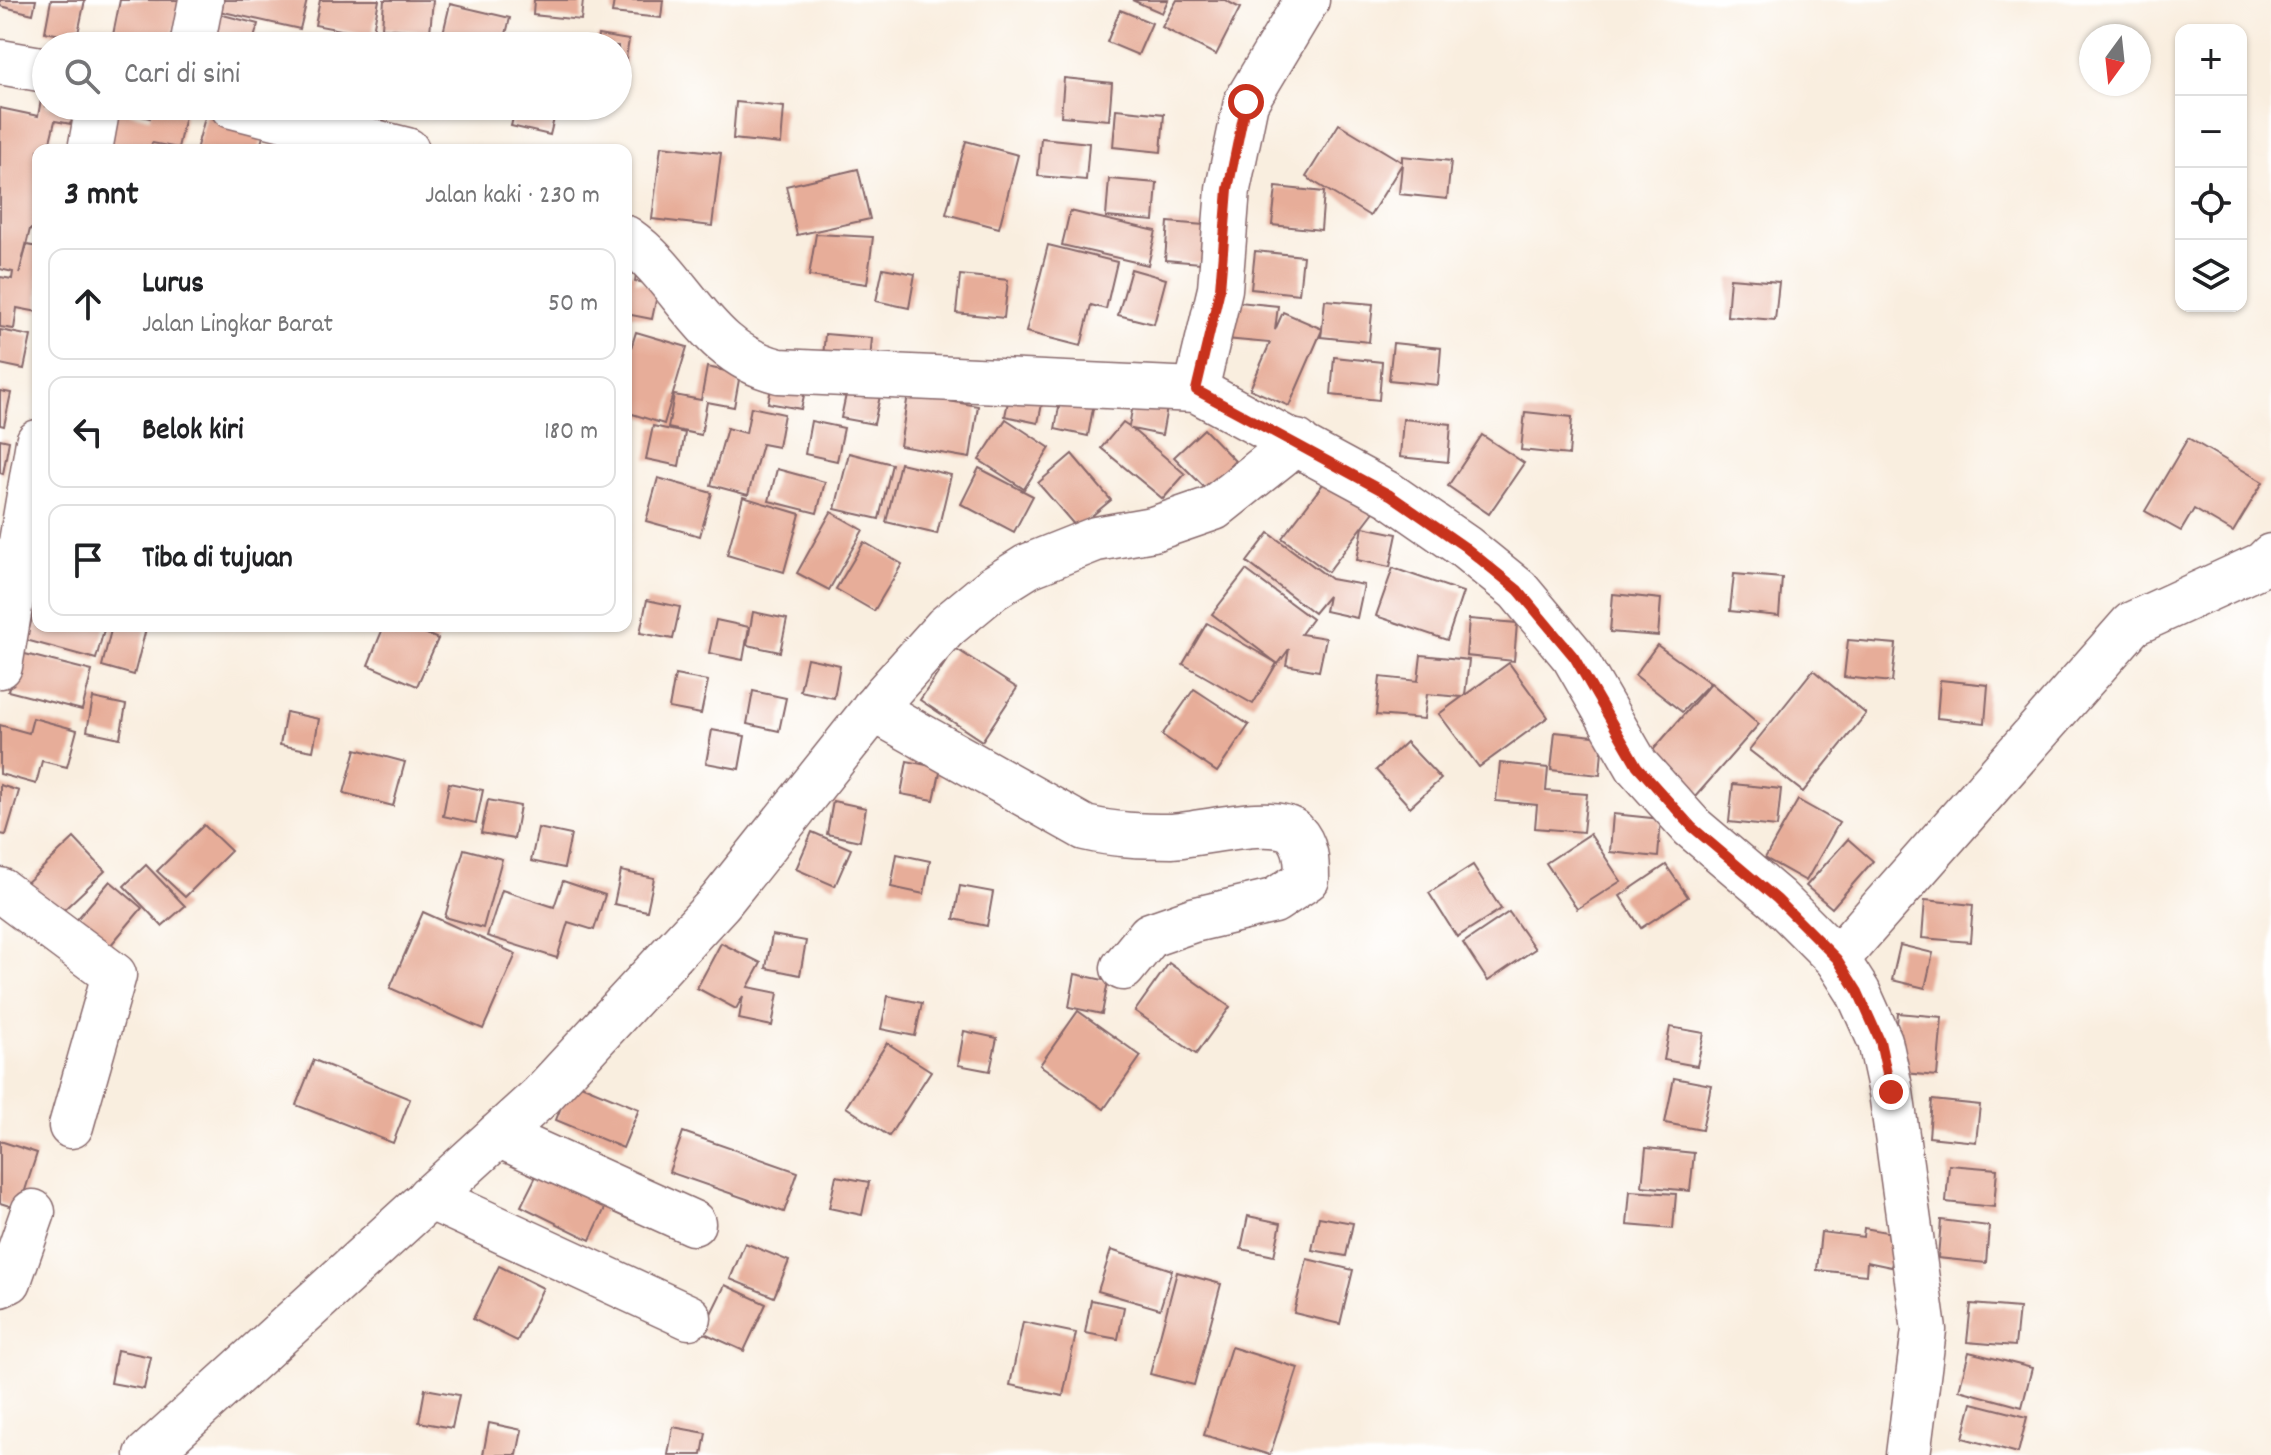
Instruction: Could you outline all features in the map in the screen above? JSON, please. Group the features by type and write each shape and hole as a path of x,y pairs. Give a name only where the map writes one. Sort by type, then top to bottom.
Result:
{"street":[{"path":"195,32 201,0"},
{"path":"1196,390 1220,289 1228,189 1246,102 1307,0"},
{"path":"0,62 32,68"},
{"path":"91,144 95,120"},
{"path":"288,120 383,144"},
{"path":"632,244 726,346 759,366 779,371 1196,390 1390,495 1465,547 1518,590 1574,657 1637,766 1692,827 1777,899 1837,959 1858,992 1880,1041 1894,1107 1924,1330 1908,1455"},
{"path":"147,1455 541,1096 720,902 873,709 946,627 993,588 1028,566 1096,539 1153,529 1214,508 1297,442"},
{"path":"0,666 32,477"},
{"path":"1837,959 2132,624 2263,564 2271,556"},
{"path":"873,709 1085,828 1115,836 1176,836 1251,826 1284,827 1294,832 1307,856 1307,879 1274,901 1193,920 1150,935 1132,953 1123,968"},
{"path":"0,890 114,975 71,1126"},
{"path":"498,1135 693,1223"},
{"path":"429,1197 689,1317"},
{"path":"0,1285 9,1281 33,1212"}],"building":[{"path":"0,0 36,0 33,14 0,6"},
{"path":"51,0 85,0 78,32 45,32"},
{"path":"120,0 180,0 174,32 114,32"},
{"path":"212,0 307,0 300,29 210,9"},
{"path":"320,0 379,0 373,32 351,32 315,25"},
{"path":"384,0 433,0 430,32 382,28"},
{"path":"534,0 583,0 581,20 533,15"},
{"path":"614,0 663,0 661,18 612,13"},
{"path":"1132,0 1168,0 1162,13"},
{"path":"1177,0 1225,0 1240,8 1216,55 1162,27"},
{"path":"450,4 510,18 506,32 443,32"},
{"path":"1120,10 1152,23 1138,55 1107,42"},
{"path":"215,13 258,24 256,32 210,32"},
{"path":"1064,78 1112,83 1109,120 1061,116"},
{"path":"736,102 784,107 781,144 733,139"},
{"path":"0,108 32,115 32,120 72,120 71,124 55,121 49,144 32,144 32,229 30,229 19,274 27,245 32,246 32,311 17,308 14,329 0,327 0,277 12,279 13,272 0,269"},
{"path":"1116,109 1164,114 1161,152 1113,147"},
{"path":"103,120 184,120 179,144 98,144"},
{"path":"204,120 256,120 267,123 261,144 198,144"},
{"path":"512,120 554,120 550,135 511,126"},
{"path":"1339,124 1402,162 1402,156 1451,161 1447,199 1399,194 1402,164 1370,216 1306,177"},
{"path":"1041,138 1089,143 1086,180 1038,176"},
{"path":"966,141 1018,155 999,228 946,214"},
{"path":"661,146 721,153 712,226 652,219"},
{"path":"858,169 870,219 797,235 786,186"},
{"path":"1109,179 1157,183 1154,221 1106,217"},
{"path":"1276,187 1324,192 1321,230 1272,225"},
{"path":"1070,211 1156,231 1148,265 1062,245"},
{"path":"1168,222 1216,226 1213,264 1165,260"},
{"path":"816,234 873,237 867,284 809,276"},
{"path":"1048,245 1117,262 1106,309 1091,305 1081,346 1026,332"},
{"path":"1255,251 1303,256 1299,294 1251,289"},
{"path":"883,268 915,274 909,308 876,301"},
{"path":"1131,269 1166,279 1154,324 1118,315"},
{"path":"632,273 636,274 635,281 659,286 652,319 632,315"},
{"path":"960,275 1008,280 1004,318 956,313"},
{"path":"1730,278 1779,282 1775,320 1727,316"},
{"path":"1325,300 1373,304 1369,342 1321,337 1322,330 1289,406 1250,389 1270,343 1226,339 1229,301 1278,306 1275,330 1283,312 1322,329"},
{"path":"0,330 31,336 24,369 0,364"},
{"path":"636,332 687,347 664,424 632,414 632,345"},
{"path":"825,334 872,338 869,373 822,369"},
{"path":"1393,343 1441,348 1438,385 1389,380"},
{"path":"1334,357 1382,362 1379,400 1331,395"},
{"path":"707,367 740,374 734,407 707,402 701,435 668,428 674,395 701,400"},
{"path":"775,370 808,377 801,409 768,403"},
{"path":"1012,383 1045,390 1038,423 1005,416"},
{"path":"848,385 881,391 874,424 841,418"},
{"path":"0,391 11,393 4,426 0,425"},
{"path":"908,394 978,406 970,458 900,446"},
{"path":"1135,395 1168,402 1162,435 1132,429 1185,474 1163,499 1101,448 1123,422 1129,426"},
{"path":"1061,396 1094,403 1088,436 1055,429"},
{"path":"751,407 784,414 778,447 762,444 748,495 711,485 727,428 746,433"},
{"path":"1525,412 1572,417 1569,455 1521,450"},
{"path":"1006,419 1050,448 1024,489 979,460"},
{"path":"1403,419 1451,424 1448,462 1400,457"},
{"path":"811,421 844,428 837,461 805,454"},
{"path":"653,426 685,433 679,466 646,459"},
{"path":"1204,429 1235,461 1206,489 1174,457"},
{"path":"1482,435 1524,463 1489,514 1448,486"},
{"path":"2188,438 2263,482 2233,532 2194,509 2181,531 2145,511"},
{"path":"0,439 9,441 3,474 0,473"},
{"path":"849,453 892,464 879,519 835,509"},
{"path":"1072,454 1111,500 1077,528 1038,483"},
{"path":"900,463 951,475 937,534 886,522"},
{"path":"979,468 1033,496 1014,532 961,504"},
{"path":"777,469 825,482 817,513 769,501"},
{"path":"1330,475 1376,509 1328,572 1282,538"},
{"path":"658,478 712,493 700,536 646,521"},
{"path":"743,497 800,514 784,572 727,555"},
{"path":"831,512 863,530 829,590 797,573"},
{"path":"1363,527 1397,534 1390,567 1357,560"},
{"path":"1269,533 1331,579 1364,585 1357,618 1325,611 1328,596 1314,613 1247,562"},
{"path":"864,542 902,564 874,611 836,589"},
{"path":"1393,568 1463,592 1447,640 1376,616"},
{"path":"1246,570 1312,619 1301,634 1326,638 1319,671 1286,665 1289,649 1278,664 1212,614"},
{"path":"1734,574 1782,578 1779,616 1730,611"},
{"path":"1613,594 1661,599 1658,636 1610,632"},
{"path":"647,600 680,607 673,639 640,633"},
{"path":"753,612 787,619 780,652 747,645"},
{"path":"32,618 32,632 103,632 96,659 26,640"},
{"path":"1469,619 1517,623 1514,661 1466,656"},
{"path":"716,620 749,627 743,660 709,653"},
{"path":"1207,623 1277,663 1253,704 1183,664"},
{"path":"110,632 145,632 134,675 102,666"},
{"path":"382,632 422,632 438,639 417,686 368,665"},
{"path":"1848,640 1896,644 1892,682 1844,677"},
{"path":"1657,645 1710,683 1682,712 1635,675"},
{"path":"955,648 1017,688 982,741 920,700"},
{"path":"17,652 92,671 82,710 8,691"},
{"path":"1421,655 1469,660 1465,695 1509,663 1548,717 1479,767 1439,714 1462,697 1427,694 1424,719 1376,715 1380,677 1418,681"},
{"path":"807,658 840,665 834,698 800,691"},
{"path":"1813,670 1866,714 1803,792 1749,750"},
{"path":"675,675 708,681 701,714 669,708"},
{"path":"1940,680 1988,685 1985,723 1937,718"},
{"path":"1711,683 1759,724 1688,805 1641,764"},
{"path":"1194,689 1249,725 1217,772 1162,735"},
{"path":"753,691 786,698 779,731 747,724"},
{"path":"93,698 126,705 120,738 87,731"},
{"path":"286,712 319,719 313,751 280,745"},
{"path":"33,718 77,730 67,767 42,761 36,784 0,774 0,725 29,733"},
{"path":"712,730 745,736 739,769 706,763"},
{"path":"1555,732 1603,737 1600,775 1551,770"},
{"path":"1406,742 1441,779 1410,807 1376,770"},
{"path":"356,749 405,762 393,806 344,793"},
{"path":"907,761 941,768 934,800 901,794"},
{"path":"1500,763 1548,768 1546,791 1587,794 1583,832 1535,828 1537,805 1496,801"},
{"path":"449,783 483,790 476,823 443,816"},
{"path":"1733,784 1781,789 1777,827 1729,822"},
{"path":"0,785 19,791 6,835 0,834"},
{"path":"488,800 520,806 514,839 481,833"},
{"path":"1798,800 1839,823 1806,881 1765,858"},
{"path":"833,801 866,808 860,841 827,834"},
{"path":"1613,814 1661,819 1658,857 1610,852"},
{"path":"204,825 231,851 185,897 157,871"},
{"path":"538,828 571,835 564,868 531,861"},
{"path":"812,832 851,849 835,886 796,869"},
{"path":"1590,834 1621,881 1577,909 1546,863"},
{"path":"74,838 105,871 51,922 20,889"},
{"path":"1848,839 1873,861 1832,908 1806,886"},
{"path":"464,849 502,859 483,928 445,917"},
{"path":"897,854 930,861 924,894 891,887"},
{"path":"146,865 185,906 162,926 124,886"},
{"path":"1473,865 1501,909 1457,937 1429,893"},
{"path":"1666,865 1688,897 1641,928 1620,896"},
{"path":"621,871 654,878 647,911 614,904"},
{"path":"110,881 142,908 99,959 67,931"},
{"path":"563,881 605,895 594,930 568,922 557,958 487,936 502,890 554,907"},
{"path":"960,886 993,892 987,926 954,919"},
{"path":"1925,900 1973,905 1970,942 1922,938"},
{"path":"423,912 516,954 483,1029 390,988"},
{"path":"1509,912 1535,949 1488,981 1463,943"},
{"path":"772,935 806,941 800,975 766,968"},
{"path":"721,943 761,963 748,987 778,993 772,1026 739,1019 743,996 736,1009 697,988"},
{"path":"1900,945 1933,953 1925,988 1892,980"},
{"path":"1169,963 1230,1007 1196,1054 1135,1011"},
{"path":"1075,974 1108,981 1102,1014 1069,1007"},
{"path":"888,996 922,1003 915,1036 881,1029"},
{"path":"1078,1011 1141,1056 1104,1109 1040,1065"},
{"path":"1898,1013 1942,1017 1937,1076 1893,1072"},
{"path":"1670,1027 1704,1033 1697,1066 1664,1060"},
{"path":"964,1031 997,1038 990,1071 958,1065"},
{"path":"887,1043 931,1071 889,1136 846,1107"},
{"path":"314,1060 410,1099 393,1143 296,1105"},
{"path":"1674,1078 1711,1085 1702,1130 1665,1123"},
{"path":"571,1081 639,1109 623,1148 556,1120"},
{"path":"1932,1100 1980,1105 1976,1142 1929,1137"},
{"path":"683,1132 798,1172 784,1212 669,1172"},
{"path":"0,1141 37,1153 19,1209 0,1203"},
{"path":"1646,1148 1694,1153 1690,1191 1642,1186"},
{"path":"1949,1165 1997,1169 1994,1207 1946,1202"},
{"path":"538,1172 606,1206 590,1240 521,1206"},
{"path":"836,1176 869,1182 862,1215 829,1208"},
{"path":"1630,1191 1676,1194 1673,1229 1627,1225"},
{"path":"1248,1216 1281,1223 1274,1256 1241,1249"},
{"path":"1319,1217 1353,1223 1346,1256 1312,1250"},
{"path":"1941,1220 1989,1226 1986,1263 1938,1258"},
{"path":"1864,1228 1898,1234 1891,1267 1867,1262 1866,1275 1817,1270 1821,1232 1863,1237"},
{"path":"745,1243 789,1261 774,1297 730,1279"},
{"path":"1111,1250 1172,1270 1160,1309 1098,1291"},
{"path":"1307,1259 1353,1270 1340,1324 1294,1313"},
{"path":"499,1266 543,1288 517,1341 473,1319"},
{"path":"1177,1272 1221,1284 1194,1385 1150,1374"},
{"path":"725,1285 766,1304 744,1351 702,1332"},
{"path":"1091,1300 1124,1307 1118,1339 1085,1333"},
{"path":"1971,1304 2019,1308 2015,1346 1967,1342"},
{"path":"1023,1322 1076,1333 1063,1396 1010,1385"},
{"path":"1231,1347 1298,1368 1270,1455 1204,1435"},
{"path":"117,1350 151,1357 144,1389 111,1383"},
{"path":"1969,1352 2032,1368 2022,1407 1959,1390"},
{"path":"425,1389 459,1395 452,1428 419,1422"},
{"path":"1972,1403 2027,1417 2018,1453 1963,1438"},
{"path":"489,1423 522,1430 517,1455 483,1455"},
{"path":"673,1427 706,1433 702,1455 668,1455"}],"route":[{"path":"1246,102 1228,189 1220,289 1196,390 1390,495 1465,547 1518,590 1574,657 1637,766 1692,827 1777,899 1837,959 1858,992 1880,1041 1891,1092"}]}
